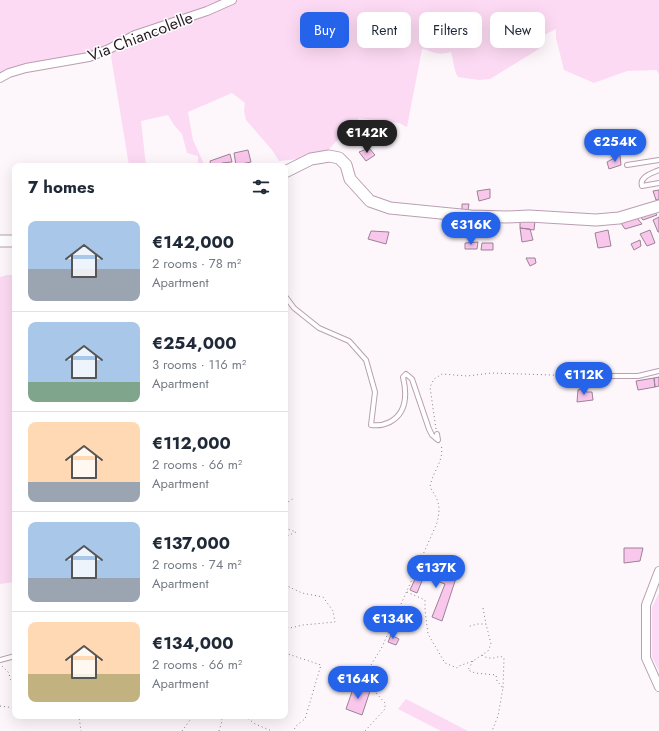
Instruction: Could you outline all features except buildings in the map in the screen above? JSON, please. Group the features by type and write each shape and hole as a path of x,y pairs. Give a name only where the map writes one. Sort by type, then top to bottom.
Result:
{"main road":[{"path":"288,170 311,159 330,156 339,158 346,165 350,179 370,201 397,209 471,216 529,216 596,220 618,218 659,206"},
{"path":"0,241 12,241"}],"street":[{"name":"Via Chiancolelle","path":"0,78 26,68 89,57 109,49 135,35 193,16 232,0"},
{"path":"659,571 646,605 646,658 659,687"}],"lane":[{"path":"627,165 659,160"},
{"path":"659,170 645,176 641,182 642,186 659,183"},
{"path":"288,300 294,308 319,328 349,341 366,360 376,392 371,424 377,426 387,423 396,418 404,408 406,389 403,377 406,374 412,379 428,429 438,440"},
{"path":"586,376 638,376 659,371"},
{"path":"436,434 438,440"},
{"path":"0,660 12,657"}],"path":[{"path":"436,434 430,387 434,379 442,374 468,376 492,373 586,376"},
{"path":"365,731 385,709 385,703 369,685 371,665 382,647 439,516 440,507 430,487 431,480 441,461 441,446 438,440"},
{"path":"288,502 294,498"},
{"path":"288,529 296,532 288,536"},
{"path":"288,586 302,593 323,597 333,611 335,622 288,627"},
{"path":"406,592 425,600 428,634 445,663 457,668 458,666 473,661 488,651 491,644 483,608"},
{"path":"467,627 477,624 486,624"},
{"path":"288,654 321,665 305,719 293,731"},
{"path":"481,655 485,658 495,658 500,656 504,658 503,688 498,716 492,731"},
{"path":"473,661 468,670 475,673 496,675 497,681 503,688"},
{"path":"0,664 9,673 10,679 12,680"},
{"path":"0,706 12,708"},
{"path":"79,719 81,731"},
{"path":"182,731 191,719"},
{"path":"219,731 222,719"},
{"path":"248,719 254,724 272,731"}],"shaded area":[{"path":"0,0 659,0 659,74 656,70 627,71 594,83 564,70 556,38 556,29 545,34 545,12 490,12 490,48 539,49 490,79 479,80 458,77 455,71 451,52 439,54 422,49 407,127 399,123 359,118 324,154 308,158 279,161 272,150 246,120 244,110 245,103 232,93 188,112 193,140 204,163 198,163 198,156 187,153 182,134 168,115 141,121 146,163 129,163 109,44 87,53 0,75"},
{"path":"12,275 12,582 0,584 0,277"},
{"path":"659,593 659,671 652,657 652,607"},
{"path":"406,699 468,731 441,731 398,709"}]}
